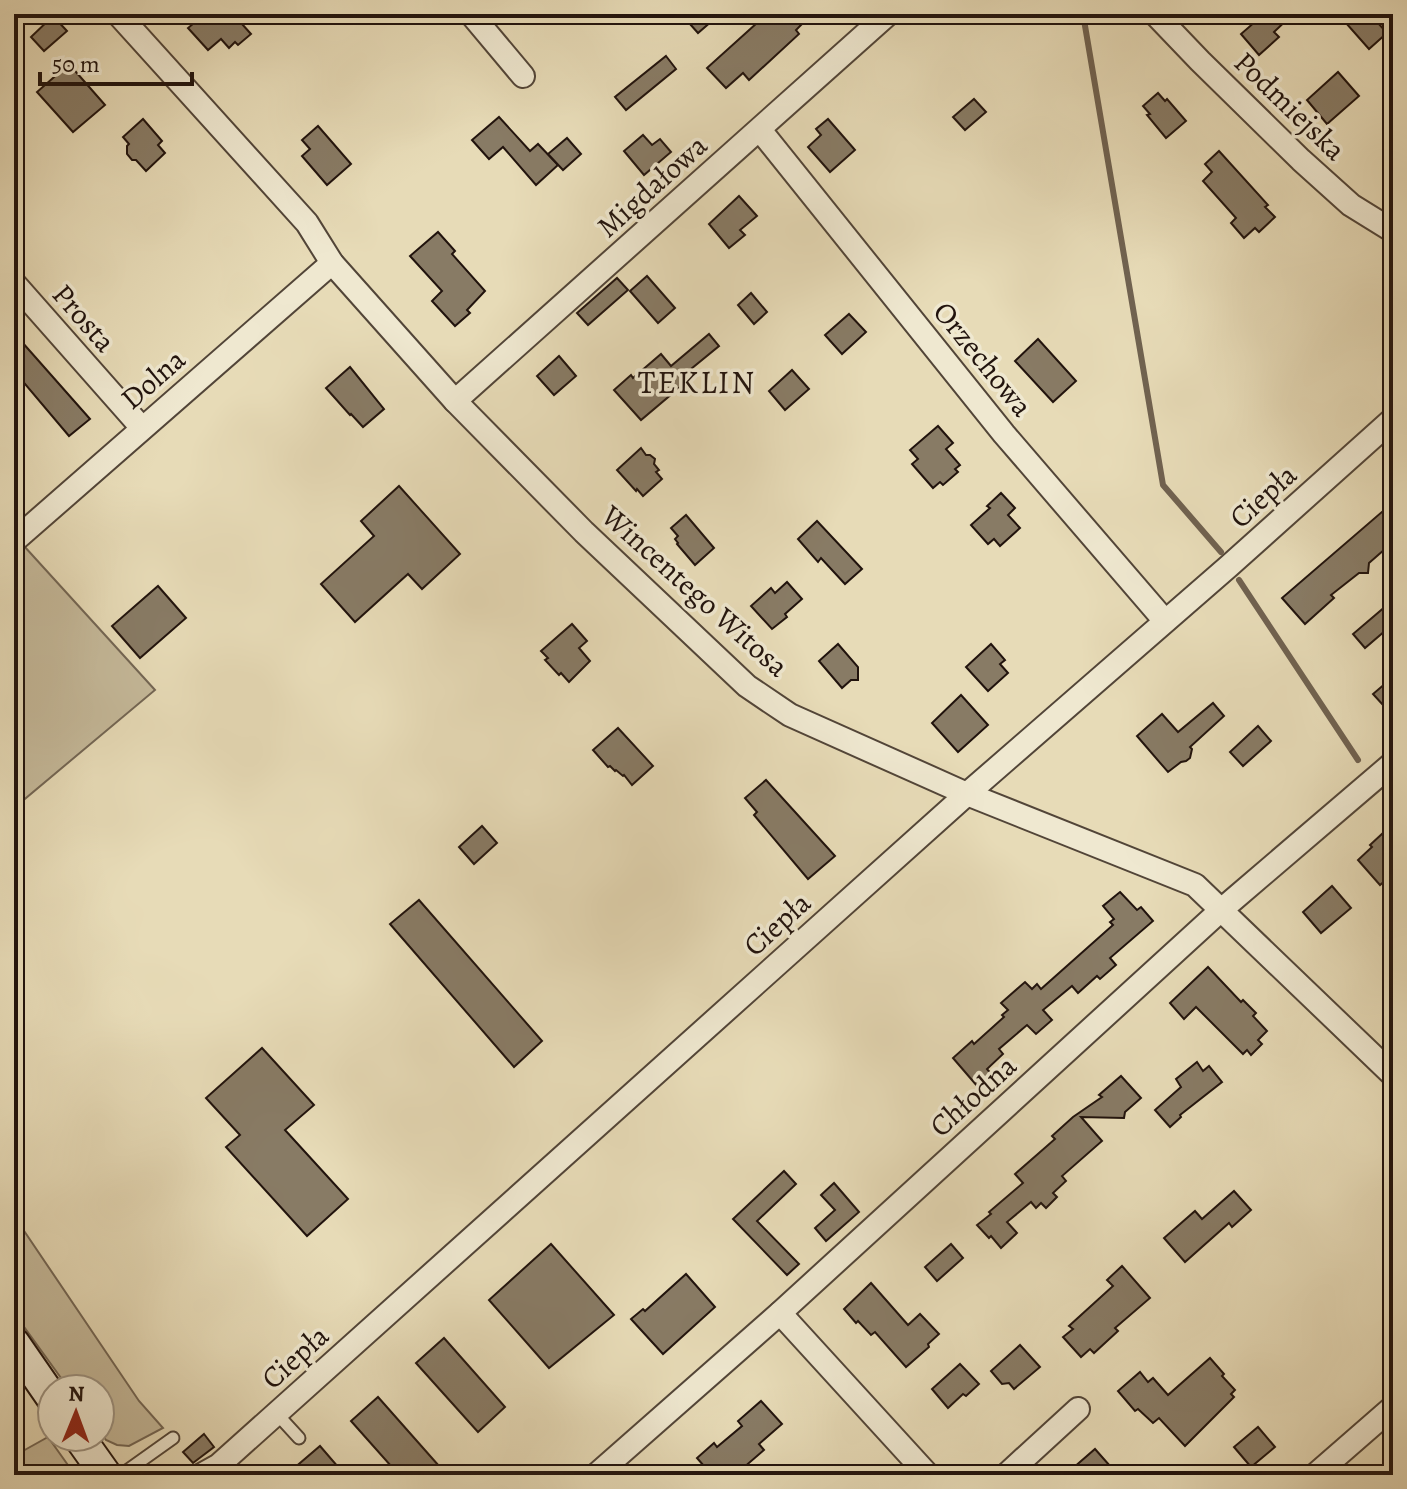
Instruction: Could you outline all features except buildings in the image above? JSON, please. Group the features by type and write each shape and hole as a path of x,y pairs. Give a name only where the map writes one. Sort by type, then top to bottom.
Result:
{"street":[{"path":"471,14 523,76"},
{"name":"Migdałowa","path":"455,401 888,14"},
{"name":"Podmiejska","path":"1155,14 1301,160 1351,205 1393,231"},
{"name":"Wincentego Witosa","path":"127,17 307,223 332,263 455,401 584,532 747,686 790,715 967,794 1195,885 1393,1075"},
{"name":"Orzechowa","path":"760,130 1004,434 1165,621"},
{"name":"Dolna","path":"14,541 332,263"},
{"name":"Prosta","path":"14,283 142,428"},
{"name":"Ciepła","path":"201,1475 219,1465 277,1414 967,794 1393,419"},
{"name":"Chłodna","path":"596,1475 780,1313 1220,911 1393,763"},
{"path":"780,1313 928,1475"},
{"path":"14,1343 36,1375"},
{"path":"1315,1475 1393,1407"},
{"path":"1006,1475 1078,1409"},
{"path":"90,1453 106,1475"}],"lane":[{"path":"277,1414 299,1438"},
{"path":"121,1475 173,1438"}],"shaded area":[{"path":"24,546 155,690 14,808 14,555"},
{"path":"14,1216 139,1401 163,1428 129,1446 116,1445 116,1373 57,1373 14,1313"},
{"path":"36,1444 36,1453 59,1453 75,1475 14,1475 14,1456"}],"waterway":[{"path":"1083,14 1163,485 1221,552"},
{"path":"1239,580 1358,760"}],"district":[{"name":"TEKLIN","path":"697,382"}]}
